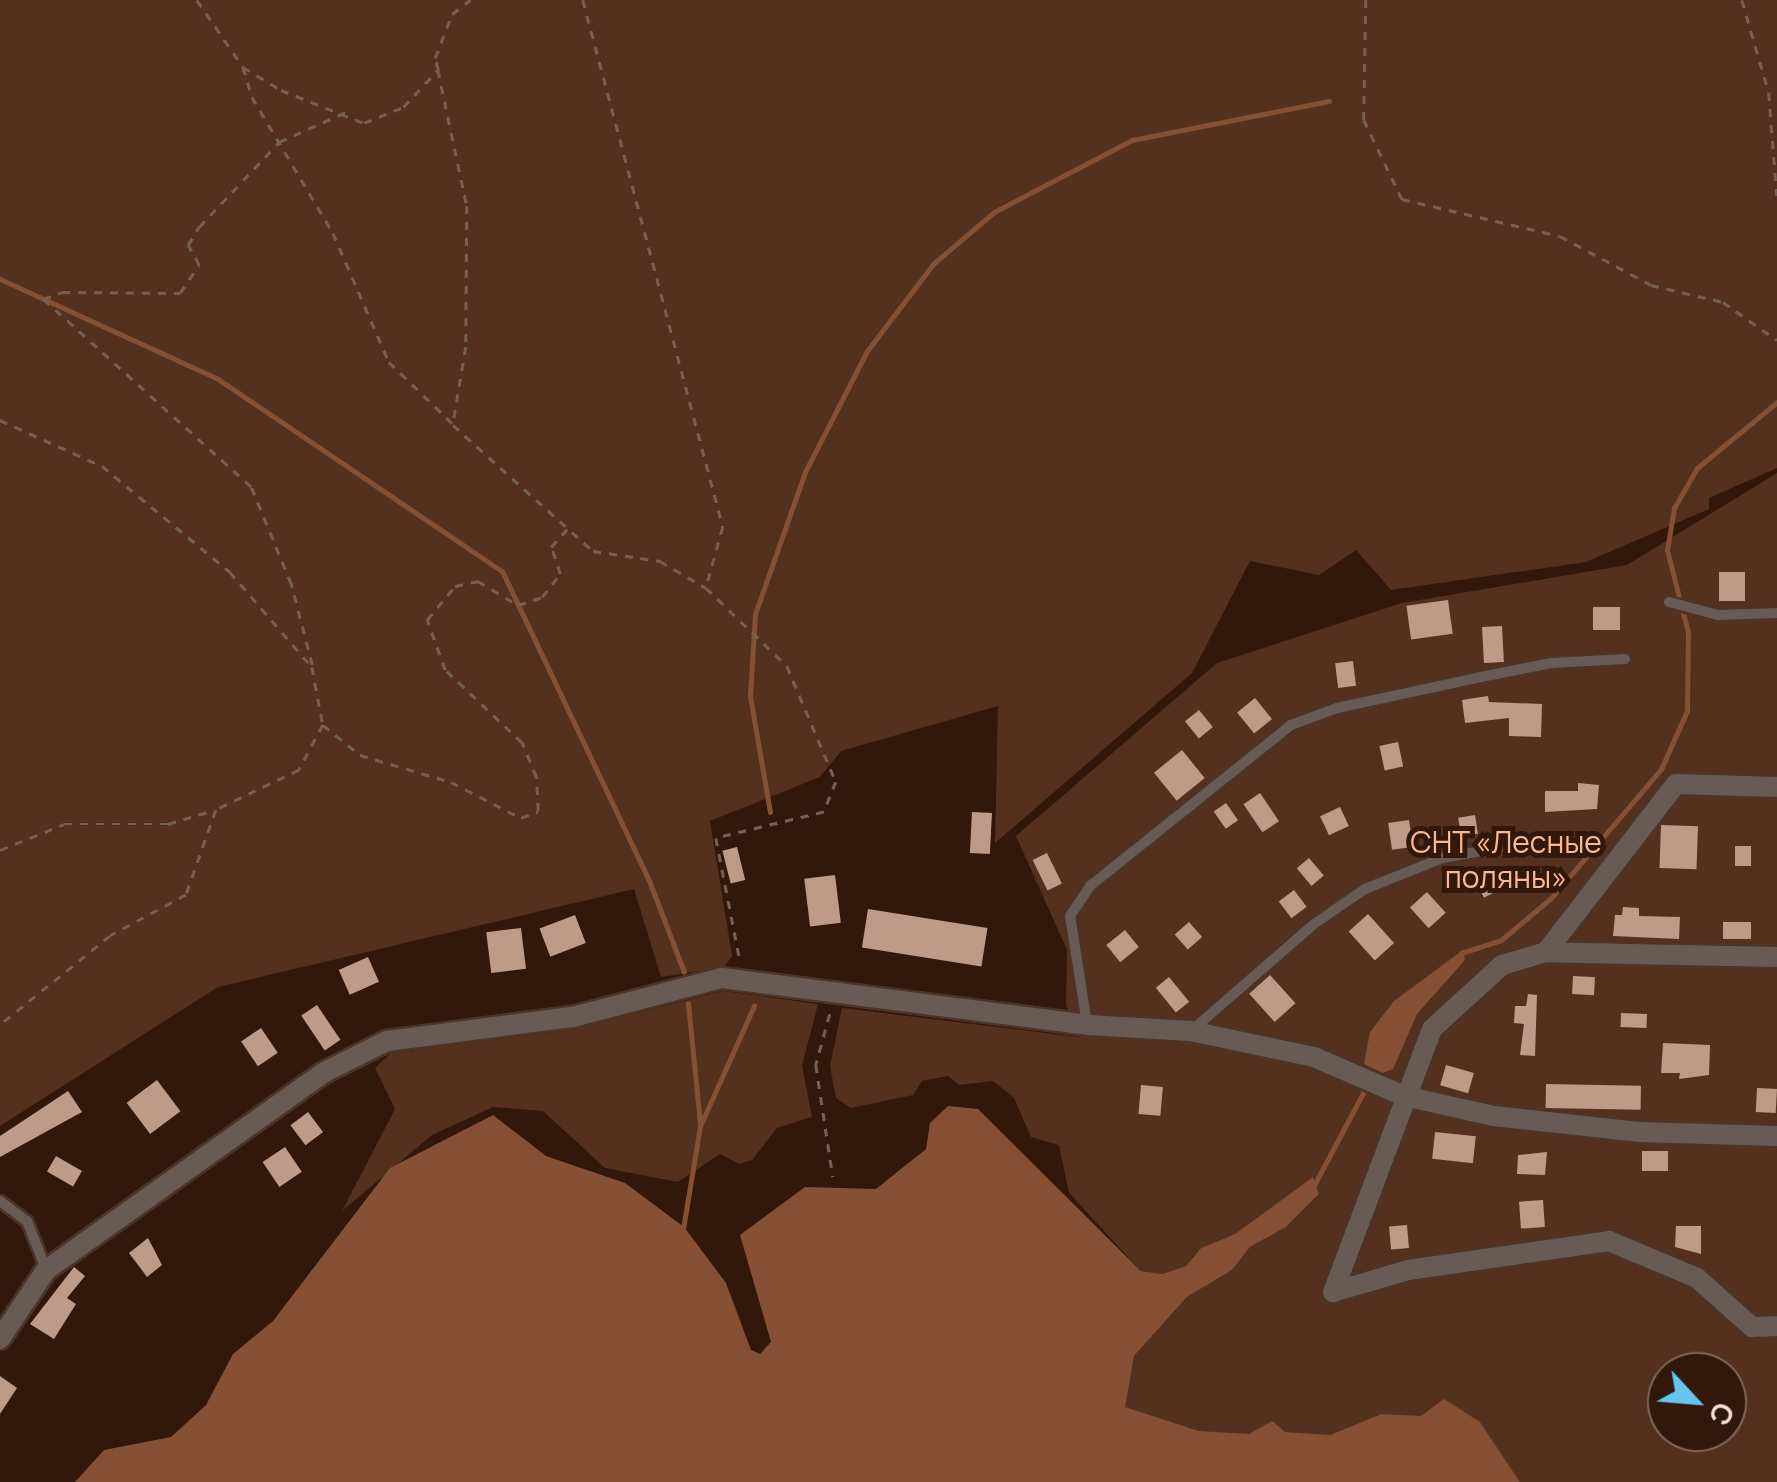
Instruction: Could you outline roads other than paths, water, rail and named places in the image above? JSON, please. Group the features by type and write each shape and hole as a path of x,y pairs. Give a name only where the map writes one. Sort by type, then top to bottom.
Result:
{"street":[{"path":"1546,952 1676,784 1777,787"},
{"path":"1777,957 1546,952 1502,965 1446,1009 1404,1096 1334,1292 1408,1270 1609,1241 1697,1278 1752,1326 1777,1326"},
{"path":"0,1339 46,1270 323,1073 387,1041 574,1016 722,978 1088,1025 1190,1032 1314,1057 1404,1096 1494,1116 1638,1132 1777,1136"}],"lane":[{"path":"1669,602 1718,615 1777,613"},
{"path":"1088,1025 1070,916 1090,886 1291,725 1337,708 1498,673 1624,659"},
{"path":"1190,1032 1285,948 1365,889 1442,858 1560,837"},
{"path":"0,1201 27,1221 46,1270"}],"waterway":[{"path":"770,812 750,696 755,614 805,472 867,351 933,264 994,212 1132,140 1329,101"},
{"path":"0,279 218,379 502,571 650,883 684,972"},
{"path":"1461,953 1501,940 1551,898 1661,769 1687,711 1688,632 1667,550 1674,508 1697,468 1777,402"},
{"path":"688,1003 700,1124"},
{"path":"683,1229 700,1126 754,1006"},
{"path":"1313,1187 1365,1089"}],"park label":[{"name":"СНТ «Лесные поляны»","path":"1506,859"}]}
